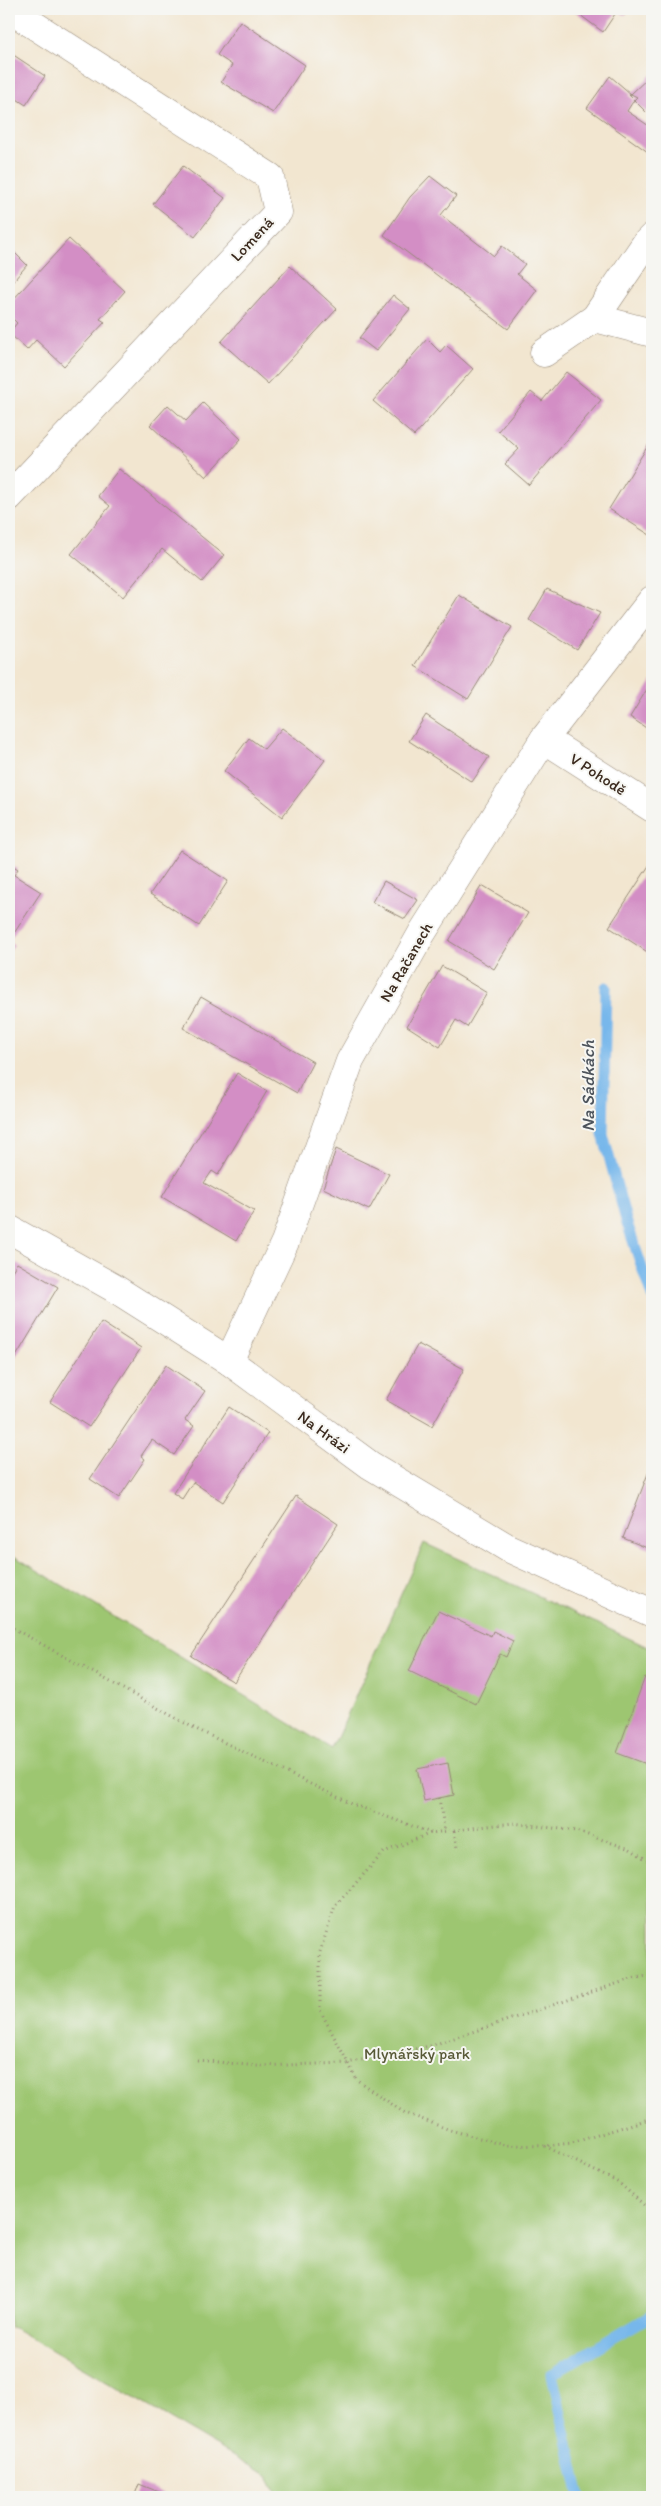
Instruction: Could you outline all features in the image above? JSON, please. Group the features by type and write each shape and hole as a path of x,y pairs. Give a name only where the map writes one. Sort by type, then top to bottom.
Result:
{"street":[{"name":"Lomená","path":"9,9 270,176 278,212 9,497"},
{"path":"544,353 594,318 652,237"},
{"path":"594,318 652,333"},
{"name":"Na Račanech","path":"229,1361 284,1242 350,1061 422,933 544,739 652,600"},
{"name":"V Pohodě","path":"544,739 652,808"},
{"name":"Na Hrázi","path":"9,1229 114,1288 229,1361 370,1465 508,1548 652,1613"}],"path":[{"path":"9,1626 192,1727 352,1804 431,1833"},
{"path":"440,1798 445,1832"},
{"path":"652,1864 630,1849 576,1831 513,1823 431,1833 384,1852 336,1906 320,1952 320,2010 347,2063 357,2080 403,2112 450,2130 505,2145 544,2146 572,2143 652,2118"},
{"path":"454,1831 457,1848"},
{"path":"197,2060 257,2066 347,2063 430,2046 631,1979 652,1975"},
{"path":"544,2146 619,2182 652,2212"}],"green space":[{"name":"Mlynářský park","path":"424,1543 652,1649 652,2497 279,2497 268,2476 14,2328 9,2327 9,1553 332,1749"}],"building":[{"path":"572,9 630,9 625,15 617,11 603,32"},
{"path":"240,21 305,65 273,113 221,82 232,65 217,55"},
{"path":"9,52 45,76 26,105 9,94"},
{"path":"652,74 652,118 634,100 637,97 631,94"},
{"path":"610,76 631,94 629,95 634,100 627,111 652,128 652,155 587,108"},
{"path":"183,166 225,198 195,237 153,204"},
{"path":"430,176 456,196 441,215 494,256 502,246 525,264 517,274 537,290 508,329 384,235 410,197"},
{"path":"69,239 125,291 100,319 105,322 64,366 36,340 27,350 9,333 17,323 9,315 9,304"},
{"path":"9,247 27,265 9,286"},
{"path":"290,266 337,309 268,384 221,342"},
{"path":"393,295 410,309 376,351 359,338"},
{"path":"427,339 440,352 446,345 473,369 414,436 373,401"},
{"path":"566,372 601,400 529,485 505,464 519,449 498,431 531,392 542,401"},
{"path":"203,403 241,439 206,477 150,425 168,405 186,421"},
{"path":"652,439 652,531 650,535 609,509"},
{"path":"119,469 224,555 202,582 162,549 123,597 71,554 110,506 98,496"},
{"path":"547,589 600,613 577,650 529,620"},
{"path":"459,595 512,627 468,699 415,666"},
{"path":"652,681 652,732 630,717"},
{"path":"426,715 489,757 472,782 409,741"},
{"path":"282,728 325,760 282,817 224,771 249,738 264,749"},
{"path":"180,850 228,881 199,926 150,894"},
{"path":"652,861 652,955 609,927"},
{"path":"9,863 18,869 14,875 41,892 9,941"},
{"path":"384,881 418,900 405,919 372,902"},
{"path":"482,885 528,913 494,969 449,941"},
{"path":"9,941 14,945 9,953"},
{"path":"442,966 487,993 467,1027 456,1020 440,1047 407,1026"},
{"path":"201,997 313,1062 297,1093 183,1028"},
{"path":"237,1073 267,1091 218,1175 212,1171 204,1183 254,1211 236,1241 162,1197"},
{"path":"336,1149 389,1174 369,1210 323,1188"},
{"path":"17,1263 58,1287 9,1368 9,1276"},
{"path":"101,1322 141,1348 89,1427 50,1402"},
{"path":"418,1344 464,1369 432,1426 386,1400"},
{"path":"166,1365 205,1391 185,1420 194,1426 174,1455 152,1440 141,1456 145,1459 119,1498 90,1479"},
{"path":"229,1407 268,1433 223,1502 193,1482 182,1499 173,1493"},
{"path":"649,1471 652,1472 652,1550 623,1538"},
{"path":"296,1496 338,1524 234,1682 191,1656"},
{"path":"438,1611 491,1636 493,1631 513,1641 506,1657 500,1654 476,1704 409,1671"},
{"path":"645,1677 652,1679 652,1766 617,1753"},
{"path":"448,1763 454,1795 424,1801 417,1769"},
{"path":"139,2484 164,2494 163,2497 134,2497"}],"waterway":[{"name":"Na Sádkách","path":"606,987 603,1134 626,1220 652,1297"},
{"path":"580,2497 552,2374 652,2315"}]}
